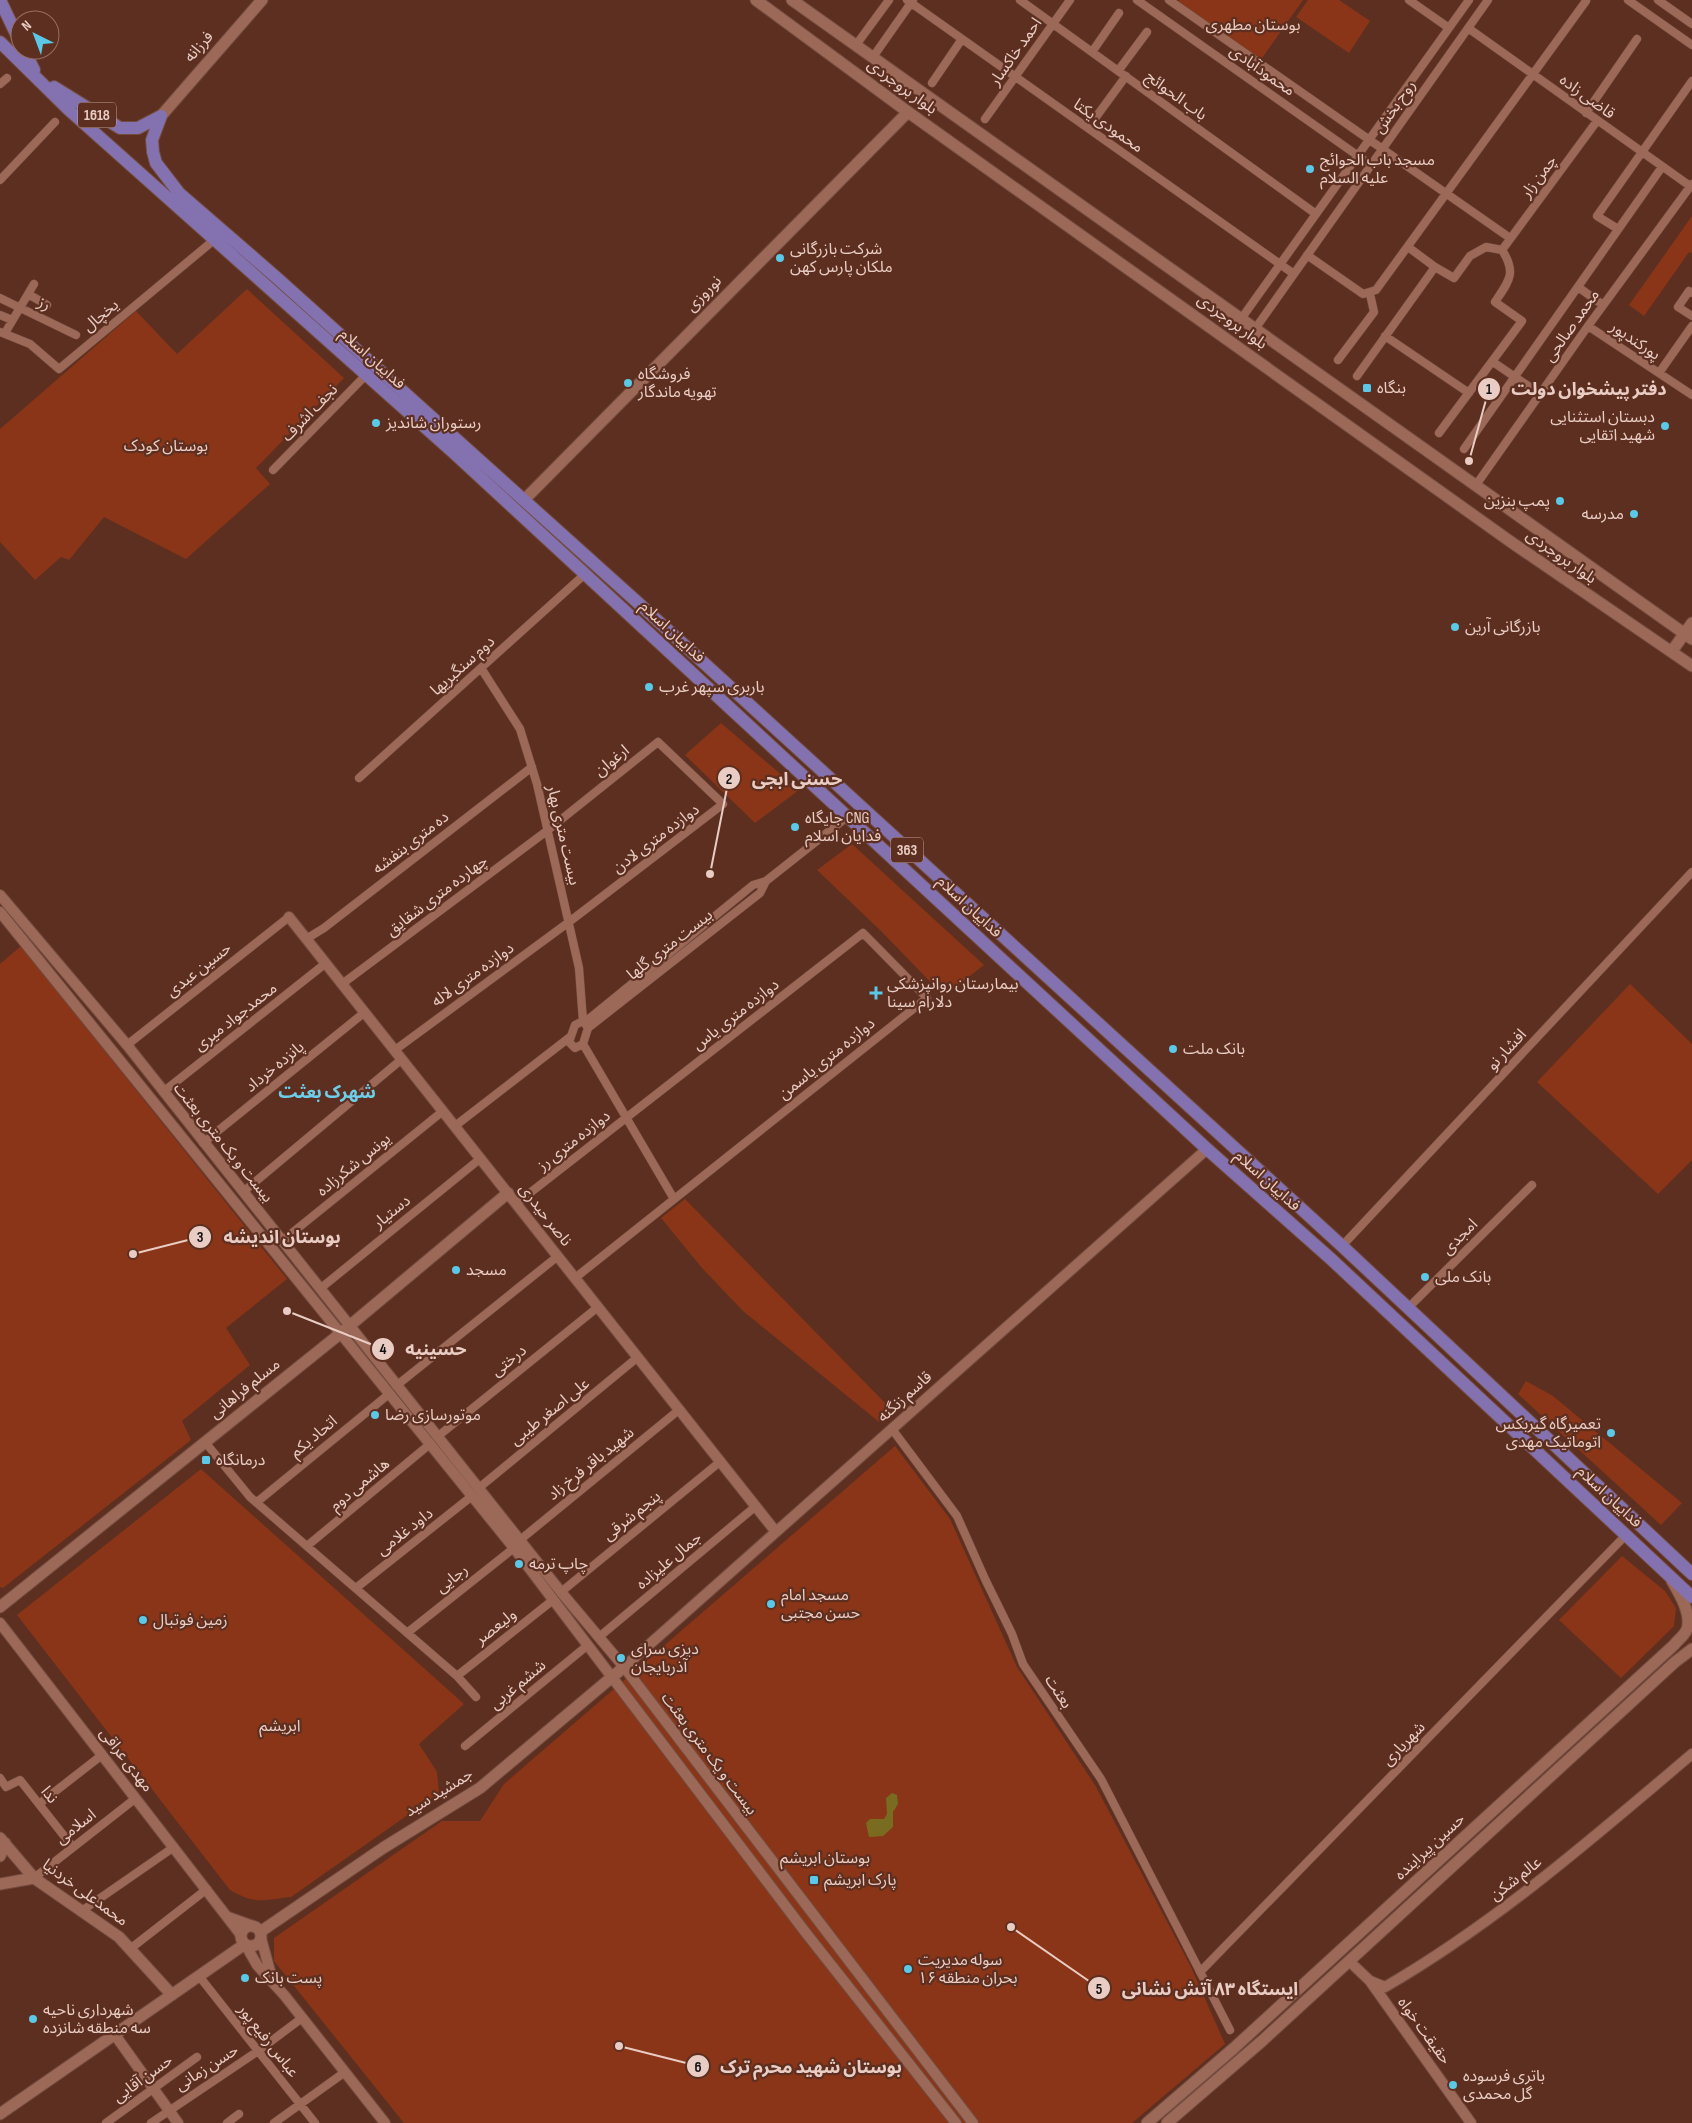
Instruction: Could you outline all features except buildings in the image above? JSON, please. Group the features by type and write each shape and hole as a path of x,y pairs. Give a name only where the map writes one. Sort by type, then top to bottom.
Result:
{"main road":[{"path":"0,0 10,21"},
{"name":"فرزانه","path":"161,116 262,0"},
{"name":"بلوار بروجردی","path":"756,0 908,112 1511,542 1692,666"},
{"name":"بلوار بروجردی","path":"792,0 1688,636"},
{"name":"فداییان اسلام","path":"0,42 38,77 68,109 366,375 585,574 1207,1149 1331,1259 1692,1597"},
{"path":"29,60 38,77"},
{"name":"1618","path":"38,77 120,128 138,128 161,116"},
{"name":"نوروزی","path":"524,500 908,112"},
{"name":"فداییان اسلام","path":"161,116 152,140 153,152 156,163 179,193 524,500 1342,1246 1692,1574"},
{"path":"1672,651 1688,636 1692,622"},
{"name":"مسلم فراهانی","path":"0,1607 341,1333 508,1193"},
{"name":"حسین پیراینده","path":"1146,2123 1234,2048 1674,1645 1690,1628 1684,1603 1669,1575"},
{"name":"حسین پیراینده","path":"1167,2123 1262,2041 1675,1662 1692,1649"},
{"name":"جمشید سید","path":"258,1932 382,1848 480,1788 624,1667"},
{"path":"0,1856 2,1840"},
{"name":"محمدعلی خردنیا","path":"2,1840 34,1878 83,1910 119,1937 172,1995"},
{"path":"0,1884 34,1878"},
{"path":"0,2114 199,1976 243,1940 244,1929 258,1932 255,1945 243,1940"}],"street":[{"path":"856,45 889,0"},
{"name":"باب الحوائج","path":"1020,0 1316,214"},
{"name":"احمد خاکسار","path":"985,119 1070,0"},
{"name":"محمودآبادی","path":"1137,0 1371,165"},
{"name":"محمودآبادی","path":"1169,0 1510,238"},
{"path":"1409,0 1449,28"},
{"name":"روح بخش","path":"1241,319 1469,0"},
{"name":"روح بخش","path":"1255,328 1488,0"},
{"path":"1307,255 1364,294 1370,294 1376,290 1586,0"},
{"path":"1628,0 1692,45"},
{"path":"1658,0 1692,24"},
{"path":"873,57 910,1"},
{"name":"محمودی یکتا","path":"910,1 1294,274"},
{"path":"1092,52 1119,13"},
{"name":"قاضی زاده","path":"1468,28 1640,152 1691,185"},
{"path":"1118,71 1147,32"},
{"path":"932,83 962,39"},
{"path":"1586,113 1638,39"},
{"path":"1096,117 1126,76"},
{"path":"0,84 6,78"},
{"path":"1618,229 1597,216 1640,152 1692,81"},
{"name":"چمن زار","path":"1502,250 1597,121"},
{"path":"0,180 56,122"},
{"path":"1464,449 1662,167"},
{"name":"محمد صالحی","path":"1476,485 1603,305 1691,185"},
{"name":"یخچال","path":"2,332 30,344 59,368 214,240"},
{"path":"1408,247 1454,278 1470,256 1486,247 1502,250 1510,263 1509,281 1495,302 1522,321 1439,433"},
{"path":"1357,376 1435,267"},
{"path":"2,332 12,320 34,284"},
{"path":"1578,287 1603,305"},
{"path":"1692,293 1689,291 1678,307 1692,316"},
{"path":"28,294 47,305"},
{"path":"1338,360 1374,312 1370,294"},
{"name":"رز","path":"0,298 76,335"},
{"path":"0,315 12,320"},
{"name":"پورکندپور","path":"1588,326 1692,395"},
{"path":"1659,373 1692,326"},
{"path":"1385,336 1469,393"},
{"path":"1493,362 1540,394"},
{"name":"نجف اشرف","path":"273,470 366,375"},
{"name":"دوم سنگبریها","path":"359,778 585,574"},
{"name":"بیست متری بهار","path":"481,668 520,729 532,768 579,968 586,1024"},
{"name":"ارغوان","path":"548,830 658,742 691,773"},
{"name":"ده متری بنفشه","path":"306,938 324,928 532,768"},
{"name":"دوازده متری لادن","path":"568,922 724,804 691,773"},
{"name":"بیست متری گلها","path":"570,1037 575,1025 586,1024 760,892 766,881 847,817"},
{"name":"چهارده متری شقایق","path":"342,984 548,830"},
{"name":"افشار نو","path":"1342,1246 1692,872"},
{"name":"بیست و یک متری بعثت","path":"0,895 126,1045 321,1288 396,1386 472,1496 561,1592 624,1667 973,2123"},
{"name":"بیست و یک متری بعثت","path":"0,912 389,1394 480,1487 553,1600 613,1676 806,1933 956,2123"},
{"name":"ناصر حیدری","path":"289,916 776,1532"},
{"name":"حسین عبدی","path":"126,1045 289,916"},
{"name":"دوازده متری لاله","path":"394,1050 568,922"},
{"name":"دوازده متری یاس","path":"625,1119 863,933"},
{"name":"دوازده متری یاسمن","path":"674,1199 927,998 863,933"},
{"name":"محمدجواد میری","path":"163,1092 326,963"},
{"name":"پانزده خرداد","path":"203,1142 365,1012"},
{"path":"575,1278 674,1199 625,1119 583,1044 586,1024"},
{"path":"570,1037 569,1042 573,1047 575,1048 583,1044"},
{"path":"455,1126 570,1037"},
{"path":"243,1192 402,1059"},
{"name":"یونس شکرزاده","path":"282,1241 443,1111"},
{"name":"دوازده متری رز","path":"516,1204 625,1119"},
{"name":"قاسم زنگنه","path":"624,1667 1207,1149"},
{"name":"دستیار","path":"321,1288 481,1158"},
{"name":"امجدی","path":"1408,1308 1532,1185"},
{"path":"396,1386 558,1256"},
{"name":"درختی","path":"434,1441 598,1307"},
{"name":"علی اصغر طیبی","path":"480,1487 638,1357"},
{"name":"اتحاد یکم","path":"257,1502 389,1394"},
{"name":"شهید باقر فرخ زاد","path":"517,1544 680,1409"},
{"name":"بعثت","path":"892,1429 957,1516 1024,1664 1101,1779 1230,2030"},
{"name":"هاشمی دوم","path":"307,1546 434,1441"},
{"path":"205,1442 257,1502 456,1676 476,1697"},
{"name":"پنجم شرقی","path":"561,1592 721,1462"},
{"name":"داود غلامی","path":"356,1588 472,1496"},
{"name":"جمال علیزاده","path":"599,1637 756,1506"},
{"name":"شهریاری","path":"1200,1972 1626,1535"},
{"name":"رجایی","path":"407,1633 517,1544"},
{"name":"ولیعصر","path":"456,1676 553,1600"},
{"name":"مهدی عراقی","path":"0,1623 228,1916 257,1965 285,1996"},
{"name":"ششم غربی","path":"466,1746 588,1645"},
{"name":"عالم شکن","path":"1370,1981 1385,1986 1430,1960 1487,1920 1594,1836 1692,1754"},
{"path":"39,1804 102,1755"},
{"name":"ندا","path":"0,1778 6,1787 20,1780 72,1846"},
{"name":"اسلامی","path":"34,1878 72,1846 136,1798"},
{"path":"83,1910 174,1847"},
{"path":"130,1949 207,1889"},
{"path":"228,1916 258,1932 270,1971 285,1996 384,2123"},
{"path":"1349,1961 1370,1981"},
{"name":"عباس رفیع پور","path":"199,1976 315,2123"},
{"name":"حقیقت خواه","path":"1370,1981 1471,2123"},
{"name":"حسن زمانی","path":"151,2123 258,2051 302,2018"},
{"path":"115,2035 178,2123"},
{"name":"حسن آقایی","path":"106,2123 197,2057"},
{"path":"274,2123 345,2072"},
{"path":"227,2123 239,2114"}],"green space":[{"name":"بوستان مطهری","path":"1179,0 1303,0 1260,61 1177,3"},
{"path":"1308,0 1339,0 1370,21 1349,53 1296,17"},
{"path":"1692,216 1692,253 1689,252 1644,316 1629,305"},
{"name":"بوستان کودک","path":"247,289 344,378 256,468 270,484 186,559 104,517 69,560 61,557 35,580 0,542 0,429 136,311 177,354"},
{"path":"721,723 799,790 755,823 685,755"},
{"path":"852,844 984,965 944,996 881,931 817,870"},
{"path":"21,946 287,1279 226,1328 250,1365 182,1421 191,1440 3,1588 0,1587 0,964"},
{"path":"1630,984 1692,1044 1692,1160 1658,1194 1537,1082"},
{"path":"685,1199 892,1410 879,1422 743,1311 702,1268 661,1218"},
{"path":"1526,1381 1553,1396 1682,1503 1661,1525 1518,1394"},
{"name":"بوستان ابریشم","path":"895,1446 950,1519 1017,1667 1095,1785 1191,1967 1225,2044 1132,2123 404,2123 274,1961 274,1938 442,1821 480,1821 504,1784"},
{"name":"ابریشم","path":"201,1469 464,1704 419,1744 437,1772 439,1793 291,1897 253,1900 230,1890 17,1615"},
{"path":"1622,1556 1665,1591 1676,1608 1674,1626 1621,1678 1559,1620"}],"shaded area":[{"path":"892,1793 897,1795 898,1804 893,1812 893,1827 883,1836 869,1837 866,1823 870,1819 884,1819 887,1814 886,1798"}],"place":[{"name":"مسجد باب الحوائج علیه السلام","path":"1310,169"},
{"name":"شرکت بازرگانی ملکان پارس کهن","path":"780,258"},
{"name":"فروشگاه تهویه ماندگار","path":"628,383"},
{"name":"بنگاه","path":"1367,388"},
{"name":"رستوران شاندیز","path":"376,423"},
{"name":"دبستان استثنایی شهید اتقایی","path":"1665,426"},
{"name":"دفتر پیشخوان دولت","path":"1469,461"},
{"name":"پمپ بنزین","path":"1560,501"},
{"name":"مدرسه","path":"1634,514"},
{"name":"بازرگانی آرین","path":"1455,627"},
{"name":"باربری سپهر غرب","path":"649,687"},
{"name":"جایگاه CNG فدایان اسلام","path":"795,827"},
{"name":"حسنی ابجی","path":"710,874"},
{"name":"بیمارستان روانپزشکی دلارام سینا","path":"876,993"},
{"name":"بانک ملت","path":"1173,1049"},
{"name":"بوستان اندیشه","path":"133,1254"},
{"name":"مسجد","path":"456,1270"},
{"name":"بانک ملی","path":"1425,1277"},
{"name":"حسینیه","path":"287,1311"},
{"name":"موتورسازی رضا","path":"375,1415"},
{"name":"تعمیرگاه گیربکس اتوماتیک مهدی","path":"1611,1433"},
{"name":"درمانگاه","path":"206,1460"},
{"name":"چاپ ترمه","path":"519,1564"},
{"name":"مسجد امام حسن مجتبی","path":"771,1604"},
{"name":"زمین فوتبال","path":"143,1620"},
{"name":"دیزی سرای آذربایجان","path":"621,1658"},
{"name":"پارک ابریشم","path":"814,1880"},
{"name":"ایستگاه ۸۳ آتش نشانی","path":"1011,1927"},
{"name":"سوله مدیریت بحران منطقه ۱۶","path":"908,1969"},
{"name":"پست بانک","path":"245,1978"},
{"name":"شهرداری ناحیه سه منطقه شانزده","path":"33,2019"},
{"name":"بوستان شهید محرم ترک","path":"619,2046"},
{"name":"باتری فرسوده گل محمدی","path":"1453,2085"}],"district":[{"name":"شهرک بعثت","path":"327,1092"}]}
